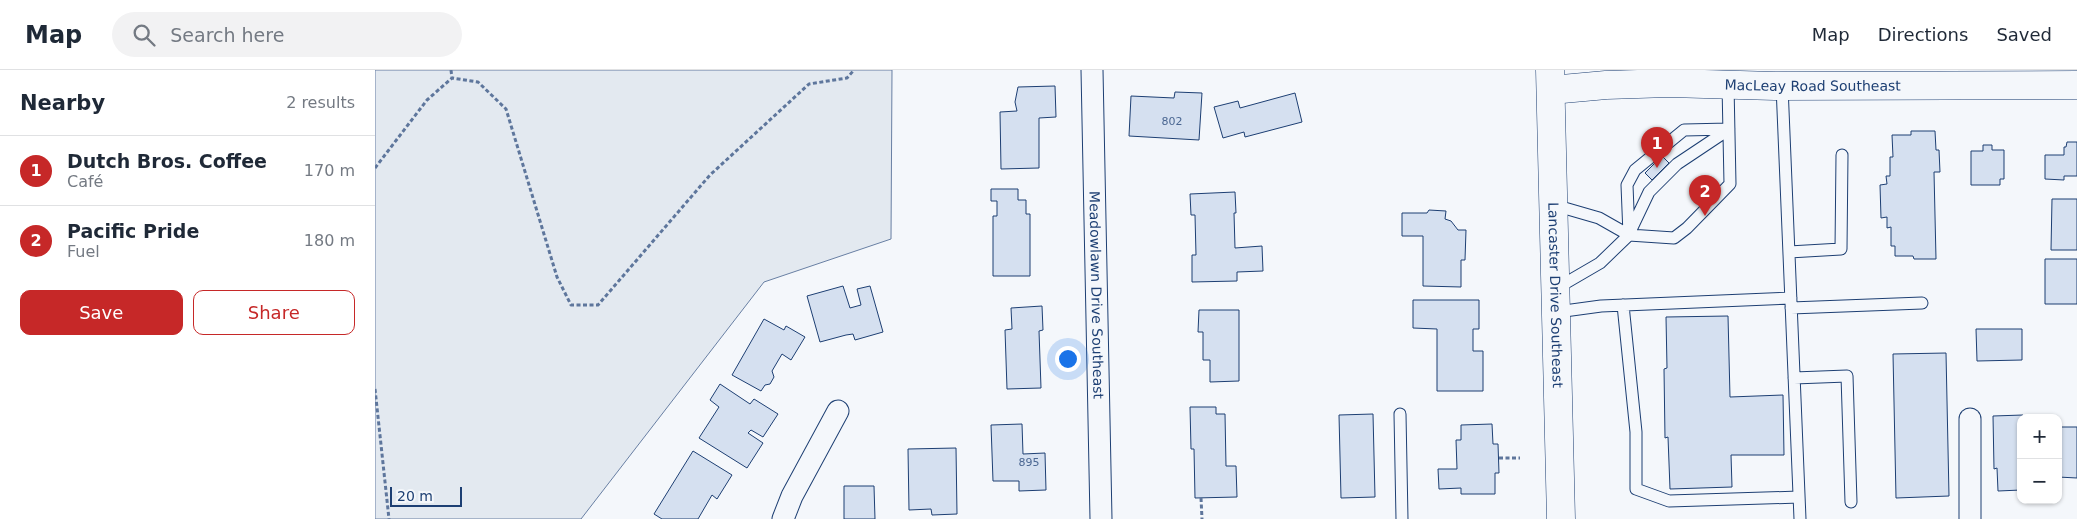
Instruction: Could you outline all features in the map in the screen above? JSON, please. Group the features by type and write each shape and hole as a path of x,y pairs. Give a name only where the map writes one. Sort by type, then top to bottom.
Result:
{"street":[{"name":"Meadowlawn Drive Southeast","path":"1092,70 1101,519"},
{"name":"MacLeay Road Southeast","path":"1551,80 1605,85 1650,77 1728,85 2077,85"},
{"name":"Lancaster Drive Southeast","path":"1551,80 1561,519"},
{"path":"783,519 793,496 838,411"},
{"path":"1971,419 1971,519"}],"lane":[{"path":"1554,205 1599,218 1629,235 1674,238 1730,184 1728,85"},
{"path":"1782,86 1800,519"},
{"path":"1629,235 1627,185 1635,170 1684,130 1729,129"},
{"path":"1556,301 1629,235 1649,192 1677,164 1729,129"},
{"path":"1789,252 1841,249 1842,155"},
{"path":"1556,301 1623,305 1922,303"},
{"path":"1623,305 1636,432 1636,489 1669,501 1799,497"},
{"path":"1794,378 1847,376 1851,502"},
{"path":"1400,414 1402,519"}],"path":[{"path":"451,70 452,78"},
{"path":"452,78 478,82 506,109 557,277 571,305 599,305 710,175 774,116 809,84 847,78 854,70"},
{"path":"375,168 427,100 452,78"},
{"path":"375,389 389,519"},
{"path":"1499,458 1521,458"},
{"path":"1201,498 1202,519"}],"shaded area":[{"path":"375,70 892,70 891,239 764,282 581,519 375,519"}],"building":[{"path":"1055,86 1056,117 1039,118 1039,168 1001,169 1000,112 1017,111 1015,102 1018,87"},
{"path":"1175,92 1202,93 1199,140 1129,136 1131,96 1174,98"},
{"path":"1295,93 1302,122 1245,137 1244,132 1223,138 1214,107 1238,101 1240,108"},
{"path":"1911,131 1935,131 1936,150 1939,150 1940,172 1934,172 1936,259 1914,259 1913,256 1895,256 1895,246 1891,246 1891,227 1887,228 1887,217 1881,218 1880,185 1887,184 1886,176 1890,176 1890,157 1893,157 1892,135 1911,135"},
{"path":"2067,142 2077,142 2077,176 2064,176 2064,180 2045,179 2045,155 2064,155 2064,147 2066,147"},
{"path":"1983,145 1992,145 1992,150 2004,150 2004,179 2000,179 2000,185 1971,185 1971,151 1983,151"},
{"path":"1662,156 1669,163 1652,180 1645,173"},
{"path":"991,189 1018,189 1018,200 1026,200 1026,214 1030,214 1030,276 993,276 993,216 997,216 997,201 991,201"},
{"path":"1235,192 1235,248 1262,246 1263,271 1237,272 1237,281 1192,282 1192,255 1196,255 1195,215 1191,215 1190,194"},
{"path":"2052,199 2077,199 2077,250 2051,250"},
{"path":"1429,210 1446,211 1445,219 1451,221 1458,230 1466,230 1465,260 1461,260 1461,287 1423,286 1423,236 1402,236 1402,213 1427,213"},
{"path":"2045,259 2077,259 2077,304 2045,304"},
{"path":"843,286 850,308 861,305 857,289 870,286 883,332 855,340 853,334 820,342 807,296"},
{"path":"1413,300 1479,300 1479,329 1473,329 1473,351 1483,351 1483,391 1437,391 1437,329 1413,328"},
{"path":"1042,306 1043,330 1039,331 1041,388 1007,389 1005,330 1012,329 1011,308"},
{"path":"1199,310 1239,310 1239,381 1210,382 1210,360 1203,360 1203,332 1198,332"},
{"path":"1728,316 1730,397 1783,395 1784,455 1731,455 1732,487 1670,489 1668,437 1665,438 1664,369 1667,368 1666,317"},
{"path":"764,319 784,330 786,326 805,337 791,360 782,354 772,371 774,377 770,384 765,385 761,391 732,375"},
{"path":"1976,329 2022,329 2022,360 1977,361"},
{"path":"1946,353 1949,496 1896,498 1893,354"},
{"path":"720,384 750,404 754,399 778,414 763,437 751,430 748,433 763,443 747,468 699,438 719,407 710,400"},
{"path":"1190,407 1216,407 1216,414 1225,414 1226,466 1236,466 1237,497 1195,498 1194,449 1191,449"},
{"path":"1373,414 1375,497 1341,498 1339,415"},
{"path":"2017,415 2017,490 1998,491 1997,468 1994,469 1993,416"},
{"path":"1022,424 1023,454 1045,453 1046,490 1019,491 1019,481 993,481 991,425"},
{"path":"1492,424 1493,444 1498,444 1499,473 1495,473 1495,494 1461,494 1461,488 1439,489 1438,469 1457,469 1456,440 1461,440 1461,425"},
{"path":"2062,427 2077,427 2077,478 2062,477"},
{"path":"956,448 957,514 932,515 931,509 909,510 908,449"},
{"path":"693,451 732,475 717,499 712,495 698,519 662,519 654,514"},
{"path":"844,486 874,486 875,519 844,519"}],"place":[{"name":"Dutch Bros. Coffee","path":"1657,168"},
{"name":"Pacific Pride","path":"1705,216"}]}
